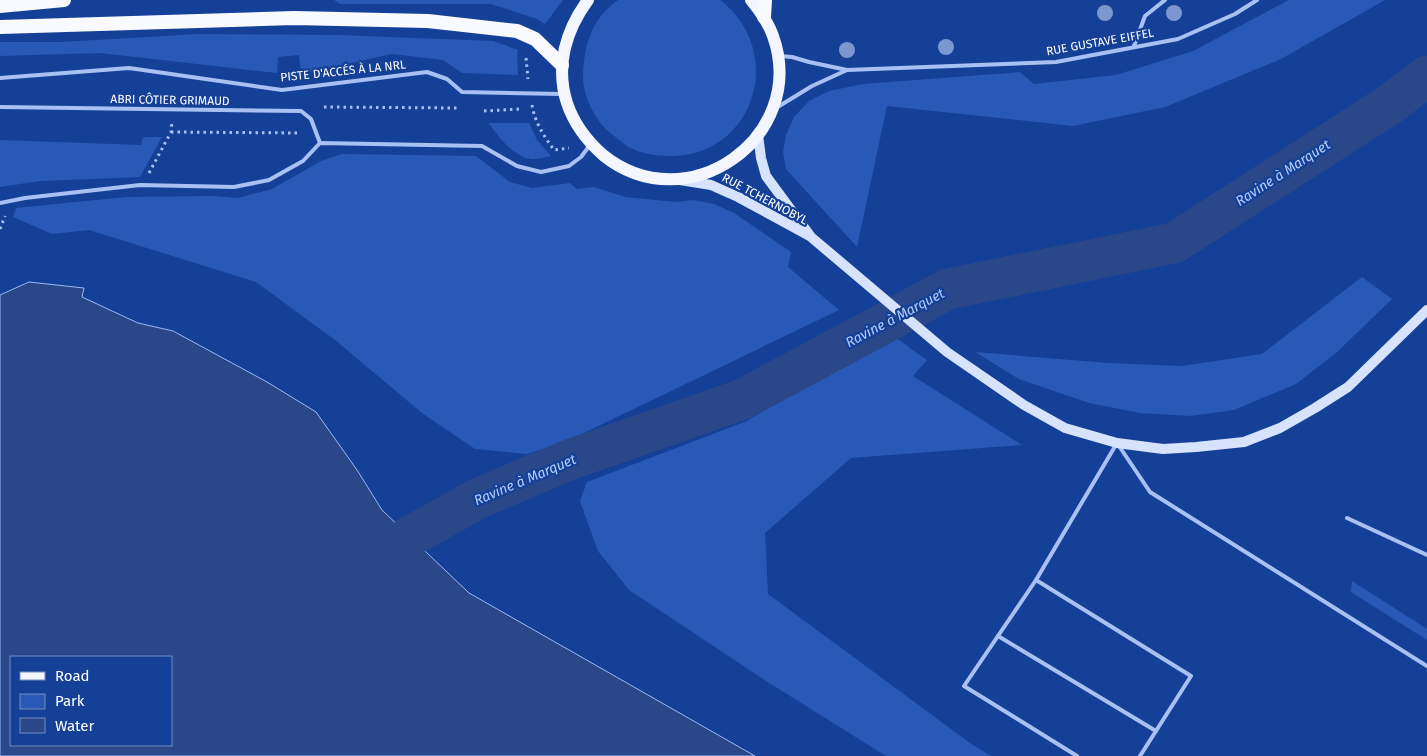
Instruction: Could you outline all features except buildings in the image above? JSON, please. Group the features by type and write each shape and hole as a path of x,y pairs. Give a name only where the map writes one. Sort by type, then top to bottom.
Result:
{"highway":[{"path":"0,6 64,0"},
{"path":"764,17 765,0"},
{"path":"0,26 294,18 428,21 517,31 535,39 562,64"}],"main road":[{"path":"588,0 576,16 566,39 562,64 564,94 574,121 591,145 616,165 645,176 677,180 723,167 742,153 758,135 772,110 777,92 778,56 773,36 764,17 751,0"},
{"path":"758,135 766,176 811,237 947,352 1024,405 1065,428 1117,443 1163,448 1196,447 1244,442 1280,428 1348,387 1427,310"},
{"name":"RUE TCHERNOBYL","path":"677,180 711,184 811,237"}],"lane":[{"path":"1134,46 1145,16 1166,0"},
{"name":"RUE GUSTAVE EIFFEL","path":"778,56 792,57 846,70 1056,62 1178,39 1234,14 1257,0"},
{"name":"PISTE D'ACCÉS À LA NRL","path":"0,78 129,68 282,90 427,72 447,79 462,92 564,94"},
{"name":"RUE GUSTAVE EIFFEL","path":"772,110 812,86 846,70"},
{"name":"ABRI CÔTIER GRIMAUD","path":"0,107 301,112 311,119 320,143"},
{"path":"0,203 25,198 143,185 234,187 269,180 303,161 320,143 482,146 517,166 541,172 569,166 581,157 591,145"},
{"path":"1077,756 964,686 1036,580 1117,443 1150,492 1427,666"},
{"path":"1347,518 1427,554"},
{"path":"1036,580 1191,676 1140,756"},
{"path":"998,636 1156,731"}],"path":[{"path":"526,58 534,116 542,134 554,150"},
{"path":"324,107 457,108"},
{"path":"484,110 533,108"},
{"path":"143,185 171,132 172,110"},
{"path":"171,132 298,133"}],"green space":[{"path":"334,0 563,0 545,24 537,19 491,4 340,4"},
{"path":"618,0 720,0 741,21 752,46 756,72 752,98 740,121 722,140 698,152 668,156 658,155 628,147 601,124 585,92 583,76 585,54 591,33 596,24 609,7"},
{"path":"1289,0 1385,0 1281,59 1165,107 1073,126 887,106 857,247 786,169 783,152 786,135 794,117 809,101 829,91 863,84 1020,72 1034,84 1116,75 1193,51"},
{"path":"199,34 338,35 493,41 518,50 518,75 462,73 443,60 392,54 301,74 299,55 278,57 277,73 100,53 0,56 0,42 61,42"},
{"path":"489,123 529,123 537,140 551,156 533,159 518,154 501,140"},
{"path":"143,137 162,137 140,177 40,181 0,187 0,140 141,145"},
{"path":"342,154 476,156 510,182 532,188 570,183 577,189 594,187 625,197 676,202 693,200 714,204 734,213 791,252 788,267 839,310 563,443 527,454 475,449 422,413 335,340 256,282 89,230 52,234 13,217 16,208 126,197 214,196 238,198 272,189 321,161"},
{"path":"1362,277 1392,299 1336,353 1296,384 1234,410 1190,416 1140,413 1089,403 1019,379 975,352 1108,363 1182,366 1262,354"},
{"path":"889,333 927,360 913,376 1022,445 851,458 765,533 768,594 970,743 991,756 886,756 763,679 629,590 598,551 580,501 587,482 747,421"},
{"path":"1352,581 1427,629 1427,640 1351,592"}],"water":[{"path":"29,282 84,288 82,297 138,323 173,331 267,382 316,412 357,470 382,510 469,593 755,756 0,756 0,295"}],"waterway":[{"name":"Ravine à Marquet","path":"409,537 477,499 569,460 743,399 948,289 1174,243 1389,105 1427,76"}]}
